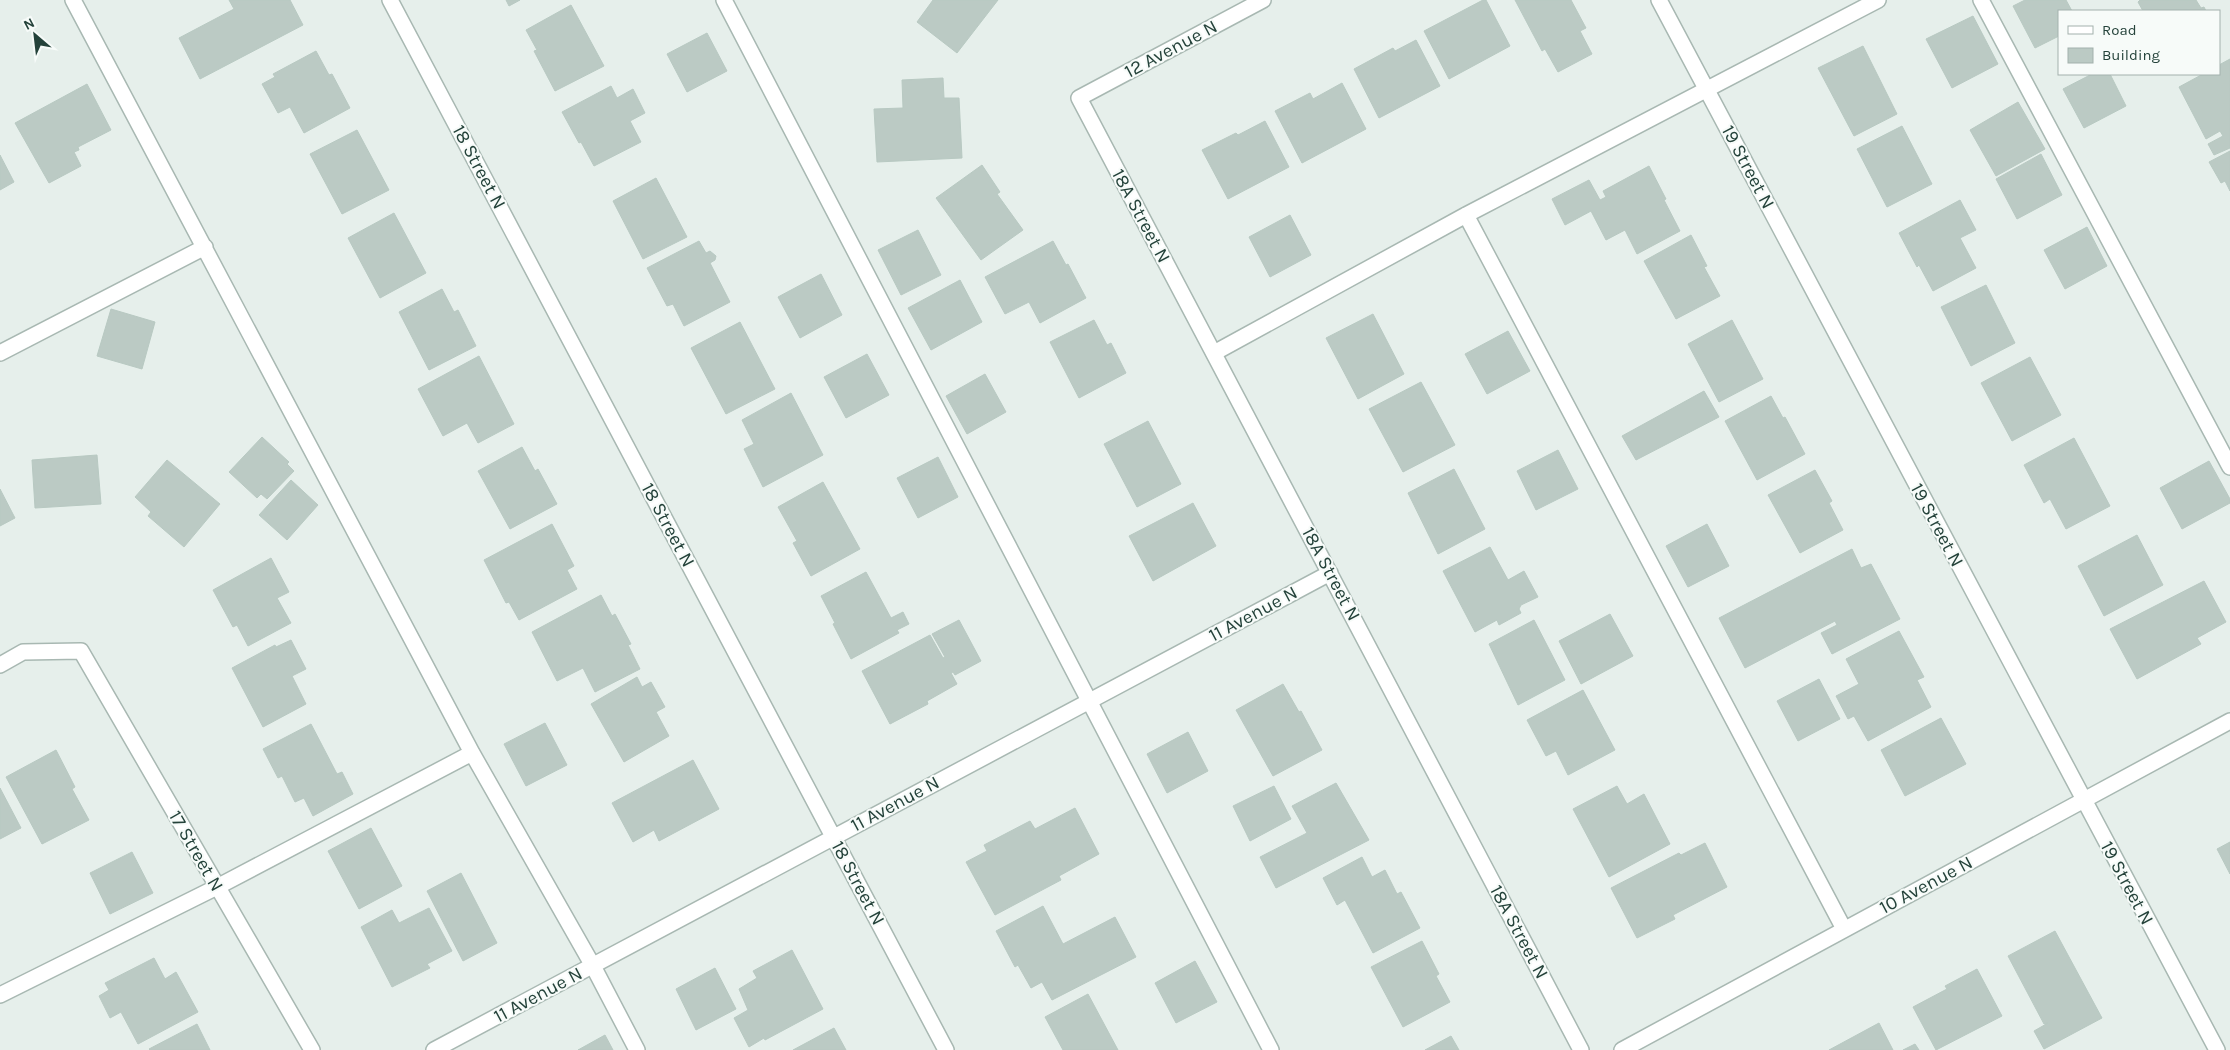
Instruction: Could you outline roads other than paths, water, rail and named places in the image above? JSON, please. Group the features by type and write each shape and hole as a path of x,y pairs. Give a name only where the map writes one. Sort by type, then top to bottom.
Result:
{"street":[{"path":"73,0 472,753 593,966 638,1050"},
{"name":"18 Street N","path":"390,0 946,1050"},
{"path":"724,0 1271,1050"},
{"name":"12 Avenue N","path":"1079,98 1263,0"},
{"name":"19 Street N","path":"1659,0 2217,1050"},
{"path":"1214,353 1466,215 1878,0"},
{"path":"1981,0 2230,467"},
{"name":"18A Street N","path":"1079,98 1581,1050"},
{"path":"1466,215 1844,929"},
{"path":"0,353 205,247"},
{"name":"11 Avenue N","path":"434,1050 1330,573"},
{"name":"17 Street N","path":"0,665 23,652 81,651 312,1050"},
{"name":"10 Avenue N","path":"1622,1050 2230,721"},
{"path":"0,995 217,887 472,753"}]}
